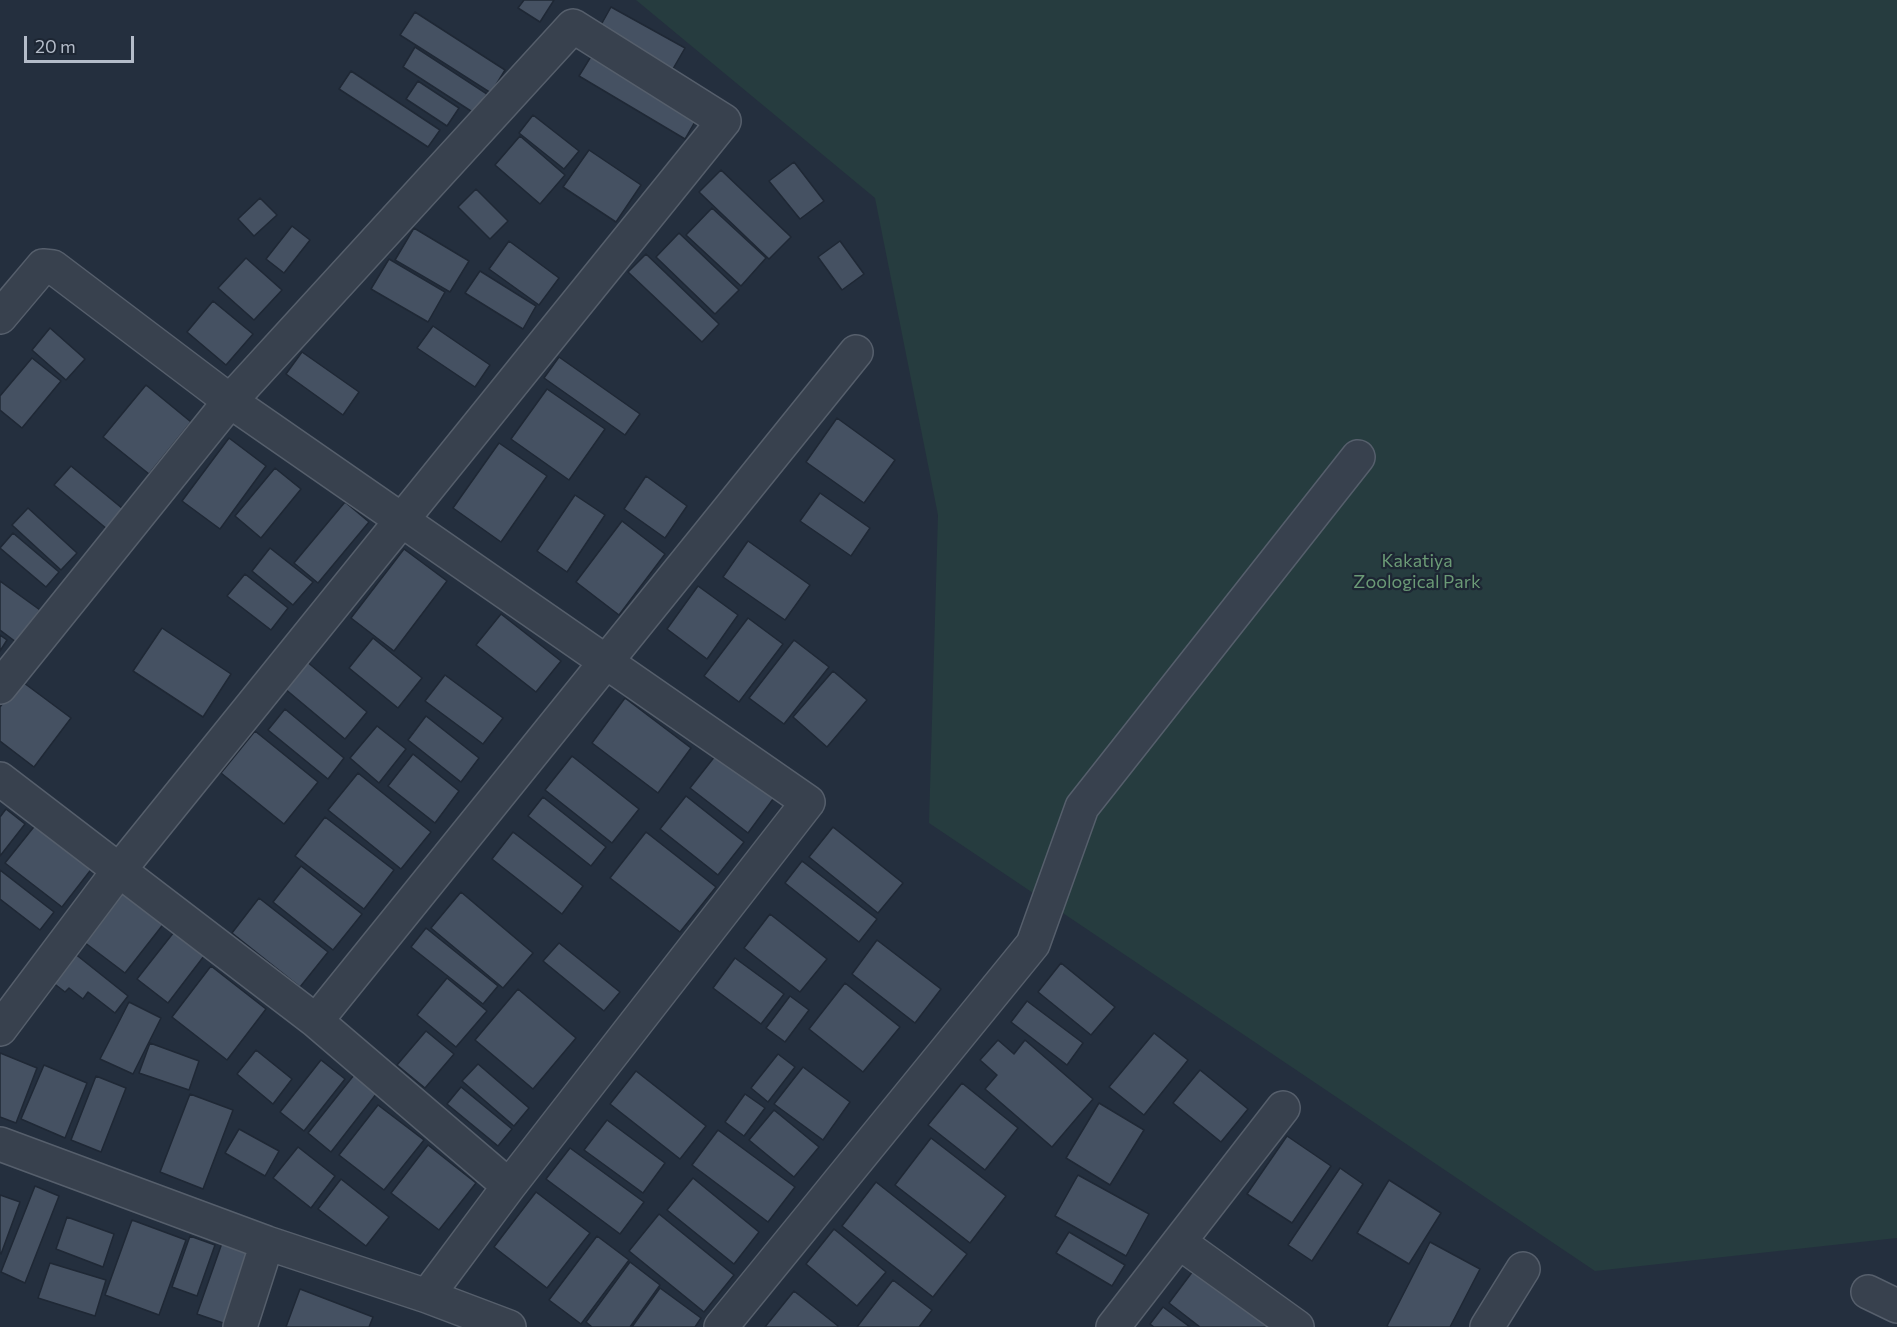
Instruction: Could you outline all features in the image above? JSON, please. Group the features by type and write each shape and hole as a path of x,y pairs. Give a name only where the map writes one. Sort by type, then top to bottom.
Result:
{"street":[{"path":"0,687 230,401 573,26 724,121 120,870 0,1029"},
{"path":"0,317 43,266 53,267 230,401 808,802 509,1186 427,1296"},
{"path":"316,1021 608,663 856,352"},
{"path":"721,1327 1033,944 1082,807 1358,457"},
{"path":"0,779 316,1021 509,1186"},
{"path":"1113,1327 1283,1108"},
{"path":"0,1144 267,1243 427,1296 509,1327"},
{"path":"1179,1242 1297,1327"},
{"path":"240,1327 267,1243"},
{"path":"1487,1327 1523,1269"},
{"path":"1868,1292 1897,1306"}],"green space":[{"name":"Kakatiya Zoological Park","path":"636,0 1897,0 1897,1238 1595,1271 929,823 938,515 875,198"}],"building":[{"path":"524,0 554,0 540,22 518,8"},
{"path":"611,7 685,48 670,74 597,32"},
{"path":"415,12 505,70 491,93 400,35"},
{"path":"415,47 487,94 474,113 403,67"},
{"path":"595,50 700,113 685,139 579,76"},
{"path":"351,71 440,130 428,147 339,89"},
{"path":"418,81 459,108 447,126 406,99"},
{"path":"533,115 579,151 564,169 519,133"},
{"path":"520,136 565,175 540,204 495,165"},
{"path":"589,150 641,185 616,222 563,187"},
{"path":"794,162 824,201 800,219 769,181"},
{"path":"721,170 791,237 769,259 699,192"},
{"path":"476,189 508,221 490,239 458,207"},
{"path":"260,198 277,215 254,236 238,219"},
{"path":"712,208 766,258 741,286 686,235"},
{"path":"292,226 310,240 284,273 266,259"},
{"path":"414,228 469,261 450,292 395,260"},
{"path":"679,233 739,290 715,314 656,257"},
{"path":"509,241 559,278 539,305 489,269"},
{"path":"840,241 864,274 842,290 818,257"},
{"path":"646,254 719,324 702,342 628,272"},
{"path":"246,258 282,290 254,320 218,288"},
{"path":"389,259 445,292 428,322 371,289"},
{"path":"480,271 536,306 523,329 465,293"},
{"path":"213,301 253,334 226,365 187,332"},
{"path":"433,326 490,365 475,387 417,348"},
{"path":"50,328 85,359 66,380 32,350"},
{"path":"302,352 359,392 343,415 286,374"},
{"path":"559,357 640,414 625,435 544,378"},
{"path":"32,358 61,381 22,428 0,410 0,396"},
{"path":"146,385 191,422 149,474 103,437"},
{"path":"547,389 605,429 569,480 511,439"},
{"path":"837,418 895,460 864,503 806,462"},
{"path":"229,438 266,466 220,529 182,501"},
{"path":"499,443 547,476 501,542 453,508"},
{"path":"71,466 123,509 107,529 54,485"},
{"path":"275,468 301,489 261,538 235,516"},
{"path":"646,476 687,506 665,538 624,509"},
{"path":"820,493 870,528 851,556 800,521"},
{"path":"575,495 605,515 567,572 537,551"},
{"path":"345,502 369,522 318,583 294,563"},
{"path":"28,508 77,553 61,570 12,525"},
{"path":"622,521 665,554 619,615 576,582"},
{"path":"13,533 59,572 46,587 0,548"},
{"path":"748,541 810,585 785,620 723,577"},
{"path":"270,548 313,582 293,605 252,571"},
{"path":"404,549 447,581 394,651 351,618"},
{"path":"245,574 288,608 271,630 227,596"},
{"path":"0,581 40,610 16,642 0,630"},
{"path":"698,586 738,615 707,659 667,629"},
{"path":"501,614 561,661 536,692 476,645"},
{"path":"748,618 783,644 739,702 704,676"},
{"path":"162,628 231,674 203,717 133,671"},
{"path":"0,635 7,640 0,651"},
{"path":"373,638 422,678 398,708 349,668"},
{"path":"794,640 829,667 784,724 749,698"},
{"path":"306,661 367,712 345,739 284,688"},
{"path":"833,671 867,700 827,747 793,717"},
{"path":"445,675 503,718 483,744 425,701"},
{"path":"20,680 71,718 34,767 0,741 0,707"},
{"path":"625,698 691,748 658,793 592,743"},
{"path":"285,709 344,758 328,779 268,730"},
{"path":"426,716 479,758 461,782 408,740"},
{"path":"377,726 406,749 379,783 350,758"},
{"path":"255,731 318,782 284,824 221,773"},
{"path":"719,751 776,795 748,833 690,788"},
{"path":"413,754 459,791 435,823 388,786"},
{"path":"572,756 639,809 612,843 545,790"},
{"path":"358,773 431,832 401,869 328,810"},
{"path":"686,796 744,842 718,875 660,829"},
{"path":"543,797 606,847 591,866 528,816"},
{"path":"6,809 25,824 0,856 0,817"},
{"path":"325,817 394,870 364,909 295,856"},
{"path":"37,823 93,867 62,907 5,863"},
{"path":"833,827 903,883 878,913 809,857"},
{"path":"513,832 583,886 562,914 492,859"},
{"path":"646,832 716,887 680,932 610,878"},
{"path":"802,861 877,919 859,942 785,883"},
{"path":"301,866 362,914 333,950 273,902"},
{"path":"0,870 54,912 40,930 0,899"},
{"path":"125,890 165,922 125,973 84,942"},
{"path":"461,892 533,953 503,988 431,928"},
{"path":"259,898 328,952 300,987 232,933"},
{"path":"770,914 827,959 800,992 744,948"},
{"path":"426,928 498,986 483,1004 411,947"},
{"path":"174,932 204,956 168,1003 137,979"},
{"path":"877,940 941,989 915,1023 852,974"},
{"path":"559,943 620,992 604,1011 543,961"},
{"path":"74,953 128,996 115,1013 88,992 83,999 69,988 65,992 52,982"},
{"path":"735,958 784,994 761,1024 713,988"},
{"path":"1061,963 1115,1007 1091,1035 1038,992"},
{"path":"211,966 266,1009 227,1060 172,1017"},
{"path":"447,978 487,1011 456,1047 417,1015"},
{"path":"845,983 900,1027 863,1072 809,1029"},
{"path":"518,989 576,1038 533,1089 475,1040"},
{"path":"790,996 809,1010 785,1042 766,1028"},
{"path":"1027,1001 1083,1043 1067,1065 1011,1022"},
{"path":"129,1002 161,1018 133,1074 100,1059"},
{"path":"426,1031 454,1054 425,1088 397,1065"},
{"path":"1154,1033 1188,1060 1144,1115 1109,1087"},
{"path":"998,1040 1014,1054 1025,1040 1093,1099 1052,1147 985,1089 997,1075 980,1060"},
{"path":"150,1043 199,1061 189,1090 139,1073"},
{"path":"256,1050 292,1079 273,1104 237,1074"},
{"path":"0,1053 37,1068 16,1123 0,1117"},
{"path":"778,1054 795,1067 768,1102 751,1088"},
{"path":"321,1060 345,1079 304,1131 280,1112"},
{"path":"478,1064 529,1108 514,1126 462,1081"},
{"path":"44,1065 87,1083 65,1138 21,1119"},
{"path":"803,1067 850,1102 823,1140 774,1104"},
{"path":"1200,1070 1248,1109 1221,1142 1173,1103"},
{"path":"636,1071 706,1126 680,1159 610,1104"},
{"path":"354,1075 377,1093 331,1152 308,1133"},
{"path":"96,1076 126,1088 101,1152 71,1140"},
{"path":"962,1083 1018,1128 985,1170 928,1125"},
{"path":"461,1087 512,1129 498,1146 447,1104"},
{"path":"190,1094 233,1110 203,1189 160,1172"},
{"path":"745,1094 765,1108 744,1136 725,1122"},
{"path":"1099,1103 1144,1130 1110,1185 1066,1158"},
{"path":"378,1105 424,1140 384,1190 339,1155"},
{"path":"774,1110 819,1147 794,1177 749,1140"},
{"path":"607,1120 665,1163 643,1193 584,1150"},
{"path":"239,1129 279,1151 265,1176 225,1153"},
{"path":"718,1130 795,1187 768,1222 692,1165"},
{"path":"1287,1136 1331,1166 1292,1223 1247,1194"},
{"path":"931,1138 1006,1196 970,1243 895,1185"},
{"path":"428,1145 476,1183 439,1230 391,1193"},
{"path":"298,1147 335,1176 311,1208 273,1178"},
{"path":"570,1148 644,1202 620,1234 546,1179"},
{"path":"1340,1168 1363,1184 1312,1261 1288,1245"},
{"path":"1078,1175 1149,1214 1126,1256 1055,1216"},
{"path":"693,1178 759,1232 734,1264 667,1210"},
{"path":"341,1179 389,1217 366,1246 318,1209"},
{"path":"1389,1180 1441,1213 1409,1264 1357,1233"},
{"path":"876,1182 967,1254 933,1297 842,1226"},
{"path":"35,1186 59,1196 25,1283 1,1272"},
{"path":"536,1192 590,1233 547,1288 494,1247"},
{"path":"0,1195 20,1202 1,1254 0,1253"},
{"path":"659,1214 734,1275 704,1312 629,1251"},
{"path":"67,1217 114,1234 103,1267 56,1249"},
{"path":"132,1220 186,1240 159,1315 105,1295"},
{"path":"834,1229 886,1272 857,1306 806,1264"},
{"path":"1069,1232 1125,1265 1112,1286 1056,1253"},
{"path":"190,1236 215,1245 197,1296 172,1287"},
{"path":"597,1236 629,1260 581,1324 549,1300"},
{"path":"1430,1242 1480,1269 1450,1327 1389,1327 1387,1326"},
{"path":"222,1243 251,1253 226,1324 197,1314"},
{"path":"630,1262 660,1285 630,1327 592,1327 586,1322"},
{"path":"50,1263 106,1280 95,1316 38,1298"},
{"path":"1196,1267 1272,1327 1200,1327 1169,1303"},
{"path":"893,1280 932,1310 919,1327 857,1327"},
{"path":"660,1288 701,1318 695,1327 632,1327"},
{"path":"300,1289 373,1317 369,1327 286,1327"},
{"path":"794,1291 838,1326 765,1327"},
{"path":"1163,1307 1190,1327 1154,1327 1150,1324"}]}
